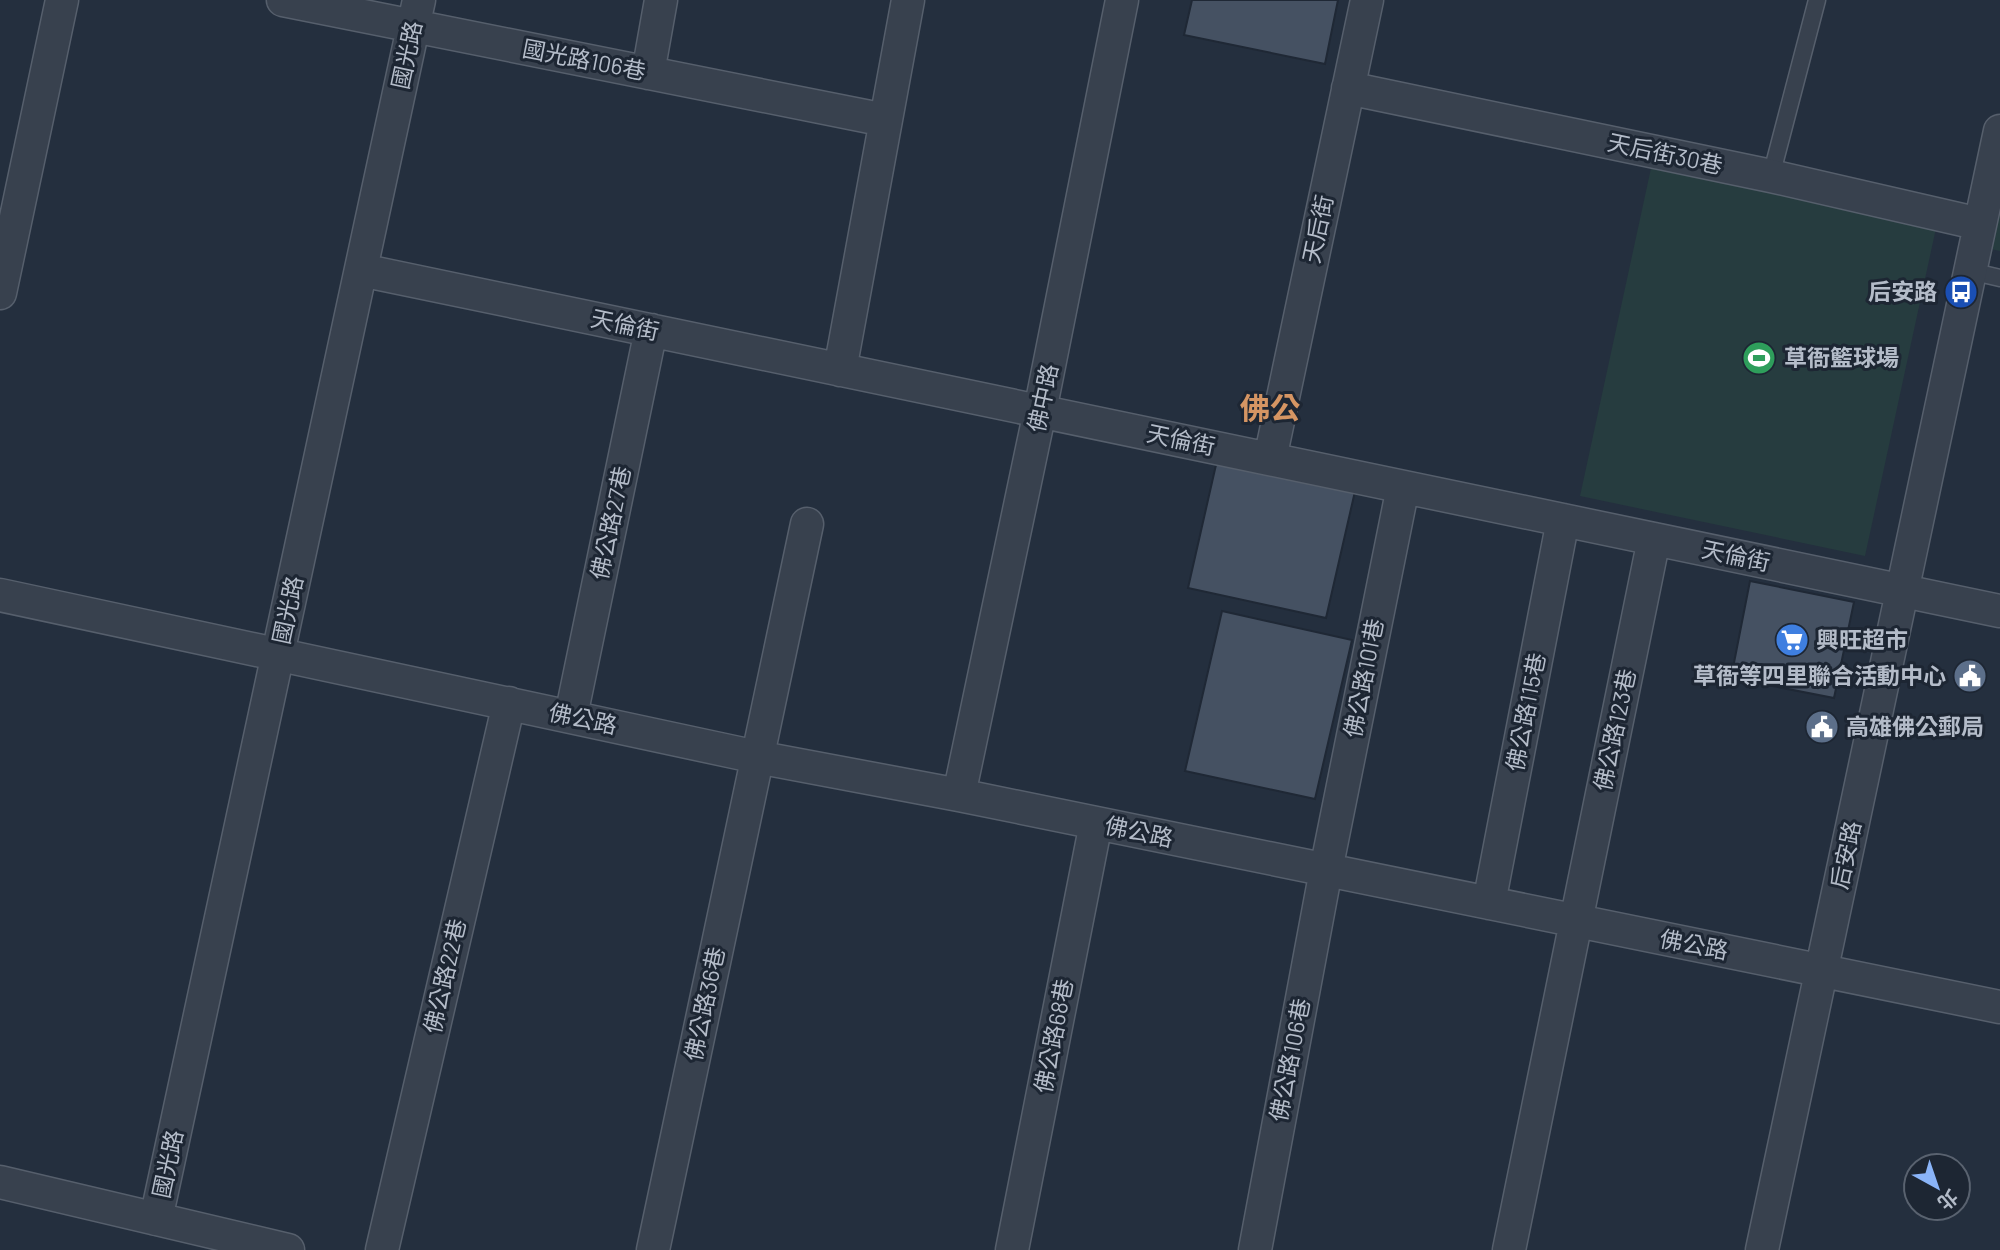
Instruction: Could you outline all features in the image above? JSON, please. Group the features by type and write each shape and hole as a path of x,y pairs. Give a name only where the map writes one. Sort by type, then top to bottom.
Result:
{"street":[{"path":"0,293 61,0"},
{"name":"國光路106巷","path":"283,0 416,13 648,73 885,120"},
{"path":"648,73 661,0"},
{"path":"840,370 908,0"},
{"name":"佛中路","path":"959,795 1040,411 1122,0"},
{"name":"天后街","path":"1270,459 1367,0"},
{"name":"國光路","path":"156,1219 416,13"},
{"name":"天后街30巷","path":"1348,88 1771,176 1980,224"},
{"name":"后安路","path":"1762,1250 1902,590 1985,274 1980,224 2000,131"},
{"name":"天倫街","path":"361,270 2000,611"},
{"name":"佛公路27巷","path":"571,716 651,330"},
{"name":"佛公路101巷","path":"1326,870 1403,487"},
{"name":"佛公路115巷","path":"1489,903 1563,520"},
{"name":"佛公路36巷","path":"653,1250 807,524"},
{"name":"佛公路123巷","path":"1509,1250 1654,539"},
{"name":"佛公路","path":"0,595 757,757 959,795 2000,1007"},
{"name":"佛公路22巷","path":"382,1250 509,703"},
{"name":"佛公路68巷","path":"1012,1250 1096,823"},
{"name":"佛公路106巷","path":"1255,1250 1326,870"},
{"path":"0,1182 288,1250"}],"lane":[{"path":"1771,176 1817,0"}],"green space":[{"name":"草衙籃球場","path":"1653,159 1938,219 1865,556 1580,496"},
{"path":"2000,187 2000,251 1986,248"}],"building":[{"path":"1192,0 1338,0 1325,64 1184,35"},
{"path":"1218,456 1356,487 1326,618 1188,588"},
{"name":"興旺超市","path":"1750,581 1854,602 1834,698 1731,678"},
{"path":"1222,611 1352,640 1315,799 1185,771"}],"place":[{"name":"后安路","path":"1961,292"},
{"name":"草衙籃球場","path":"1759,358"},
{"name":"興旺超市","path":"1792,640"},
{"name":"草衙等四里聯合活動中心","path":"1970,676"},
{"name":"高雄佛公郵局","path":"1822,727"}],"district":[{"name":"佛公","path":"1270,409"}]}
